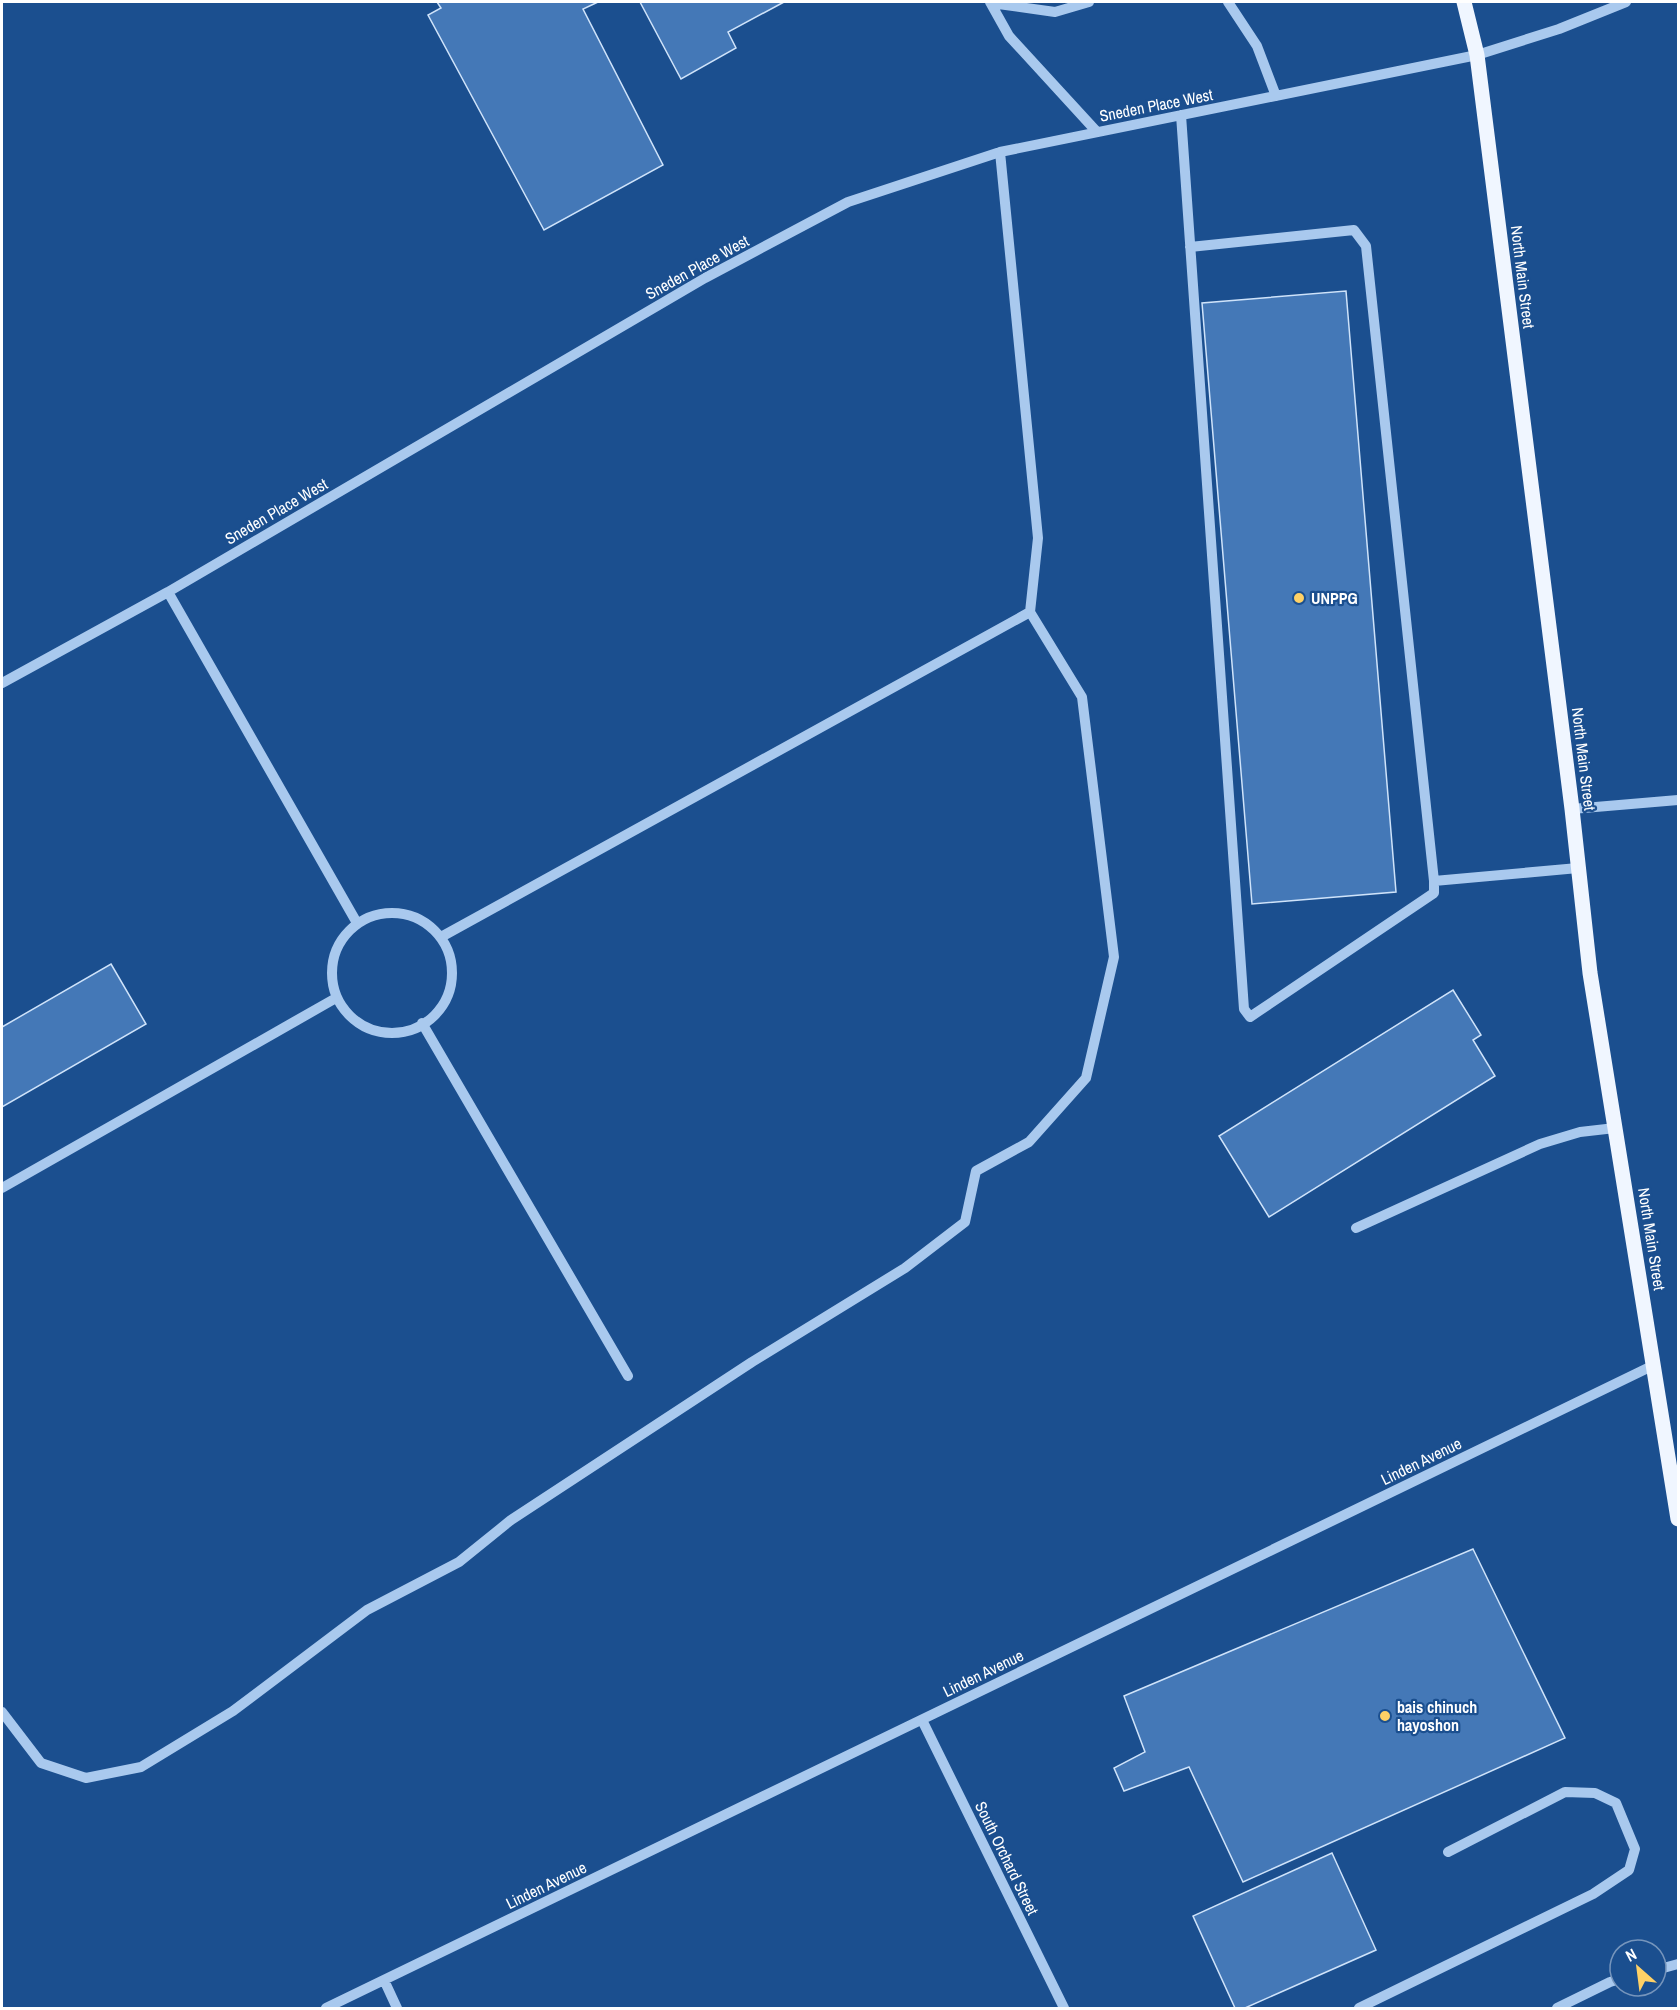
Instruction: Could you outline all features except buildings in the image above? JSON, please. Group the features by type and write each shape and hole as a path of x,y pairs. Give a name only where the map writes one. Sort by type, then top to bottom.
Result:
{"main road":[{"name":"North Main Street","path":"1464,2 1477,55 1572,809 1590,973 1678,1519"}],"street":[{"path":"990,2 1055,12 1089,2"},
{"path":"990,2 1009,36 1097,132"},
{"path":"1228,2 1257,46 1276,96"},
{"name":"Sneden Place West","path":"2,683 168,592 705,278 848,202 1000,152 1477,55 1559,29 1626,2"},
{"path":"1181,115 1190,247 1244,1009 1250,1017 1434,893 1434,881 1366,246 1354,230 1190,247"},
{"path":"2,1712 41,1763 86,1778 141,1767 233,1711 367,1610 459,1562 511,1520 752,1362 905,1268 965,1222 976,1171 1029,1142 1086,1078 1114,957 1082,697 1030,612 1038,538 1000,152"},
{"path":"168,592 357,923"},
{"path":"441,937 1030,612"},
{"path":"1572,809 1678,800"},
{"path":"1434,881 1578,868"},
{"path":"397,912 417,917 435,929 447,946 453,967 452,985 445,1003 433,1018 399,1034 380,1032 362,1026 347,1014 336,998 331,978 333,957 342,938 357,923 376,914 397,912"},
{"path":"2,1188 336,998"},
{"path":"422,1023 628,1376"},
{"path":"1356,1227 1540,1144 1580,1132 1615,1128"},
{"name":"Linden Avenue","path":"326,2008 1654,1365"},
{"name":"South Orchard Street","path":"922,1720 1064,2008"},
{"path":"1359,2008 1593,1894 1629,1870 1635,1849 1616,1803 1595,1793 1565,1792 1448,1852"},
{"path":"384,1980 397,2008"},
{"path":"1557,2008 1608,1983"}],"place":[{"name":"UNPPG","path":"1299,598"},
{"name":"bais chinuch hayoshon","path":"1385,1716"}]}
